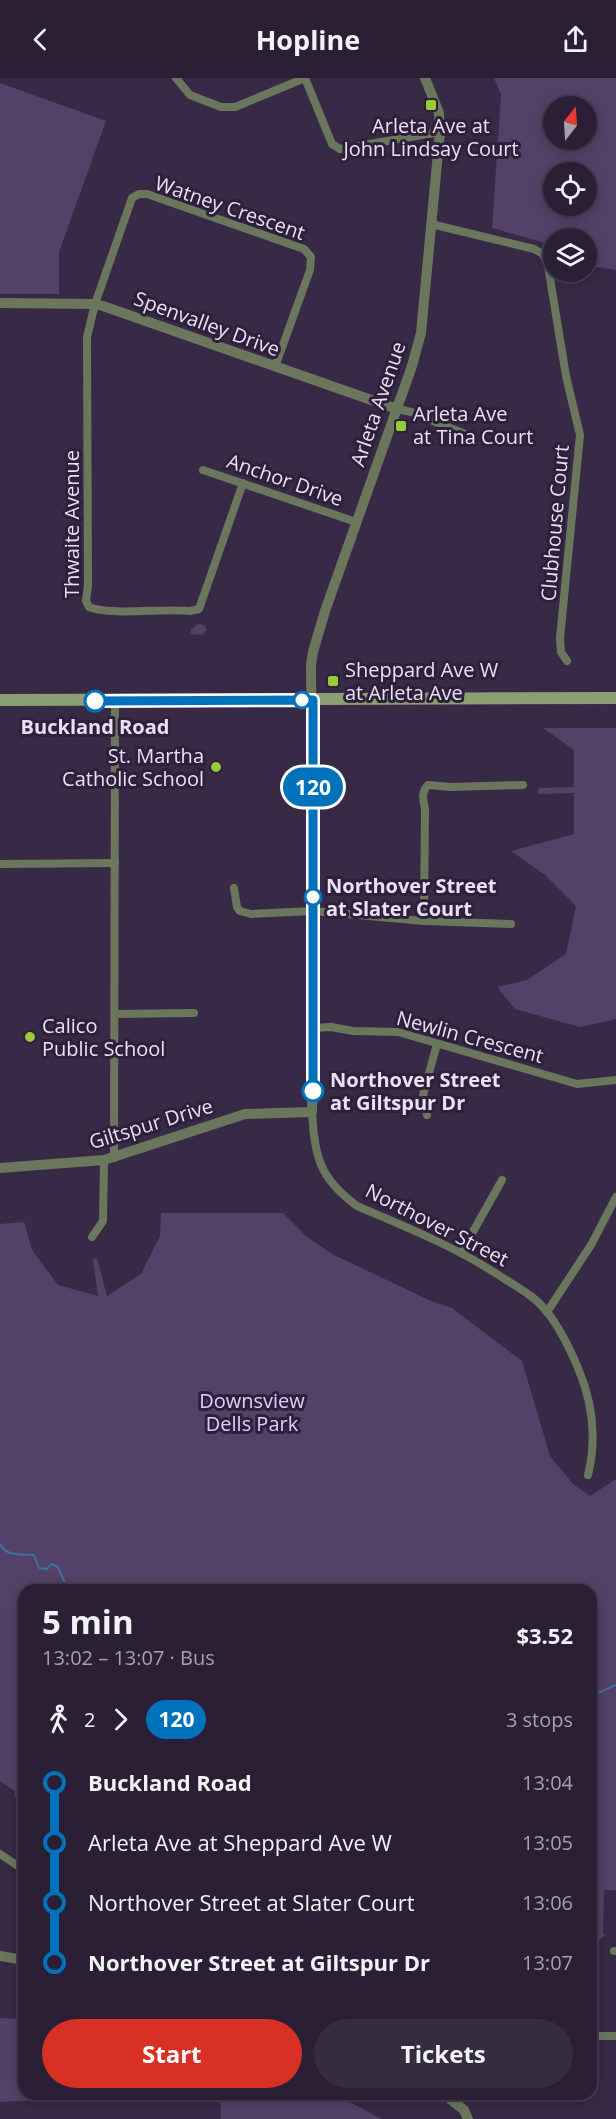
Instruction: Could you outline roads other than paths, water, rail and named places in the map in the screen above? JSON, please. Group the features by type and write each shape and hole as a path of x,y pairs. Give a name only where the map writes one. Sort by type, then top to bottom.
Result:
{"main road":[{"path":"0,700 616,698"}],"street":[{"path":"176,78 190,95 221,106 235,107 305,78 332,144 340,149 440,132"},
{"name":"Arleta Avenue","path":"313,700 313,652 325,611 397,409 421,333 440,132 439,112 425,78"},
{"name":"Watney Crescent","path":"95,304 132,198 139,194 147,194 303,249 311,257 312,263 275,367"},
{"name":"Clubhouse Court","path":"431,224 534,249 543,254 548,266 566,376 580,435 560,638 561,652 567,661"},
{"name":"Spenvalley Drive","path":"0,303 95,304 397,409"},
{"name":"Thwaite Avenue","path":"95,304 87,337 88,585 86,601 89,607 116,610 190,611 199,609 243,483"},
{"path":"397,409 411,412 465,434"},
{"name":"Anchor Drive","path":"203,470 356,522"},
{"name":"Northover Street","path":"313,700 312,1112 317,1157 323,1170 340,1193 357,1206 483,1264 520,1288 547,1312 573,1357 587,1390 593,1427 593,1448 588,1475"},
{"path":"92,1237 103,1221 109,1159 116,1014 115,701"},
{"path":"424,921 426,809 424,789 428,785 451,787 524,785"},
{"path":"0,864 115,863"},
{"path":"234,888 237,907 240,911 251,914 313,911 424,921 511,924"},
{"path":"116,1014 194,1013"},
{"name":"Newlin Crescent","path":"314,1028 331,1027 353,1031 398,1032 577,1084 616,1080"},
{"path":"427,1114 423,1095 437,1044"},
{"name":"Giltspur Drive","path":"0,1168 109,1159 245,1114 312,1112"},
{"path":"461,1253 502,1180"},
{"path":"547,1312 591,1245 616,1197"},
{"path":"0,1854 18,1866"},
{"path":"0,1956 18,1959"},
{"path":"597,2036 616,2037"},
{"path":"452,2100 464,2110 468,2119"}],"waterway":[{"path":"0,1544 10,1553 34,1555 39,1568 47,1569 51,1564 58,1567 65,1584"},
{"path":"597,1693 616,1685"}],"place":[{"name":"Arleta Ave at John Lindsay Court","path":"431,105"},
{"name":"Arleta Ave at Tina Court","path":"401,426"},
{"name":"Sheppard Ave W at Arleta Ave","path":"333,681"},
{"name":"Buckland Road","path":"95,701"},
{"name":"St. Martha Catholic School","path":"216,767"},
{"name":"Northover Street at Slater Court","path":"313,897"},
{"name":"Calico Public School","path":"30,1037"},
{"name":"Northover Street at Giltspur Dr","path":"313,1091"}],"park label":[{"name":"Downsview Dells Park","path":"252,1412"}]}
